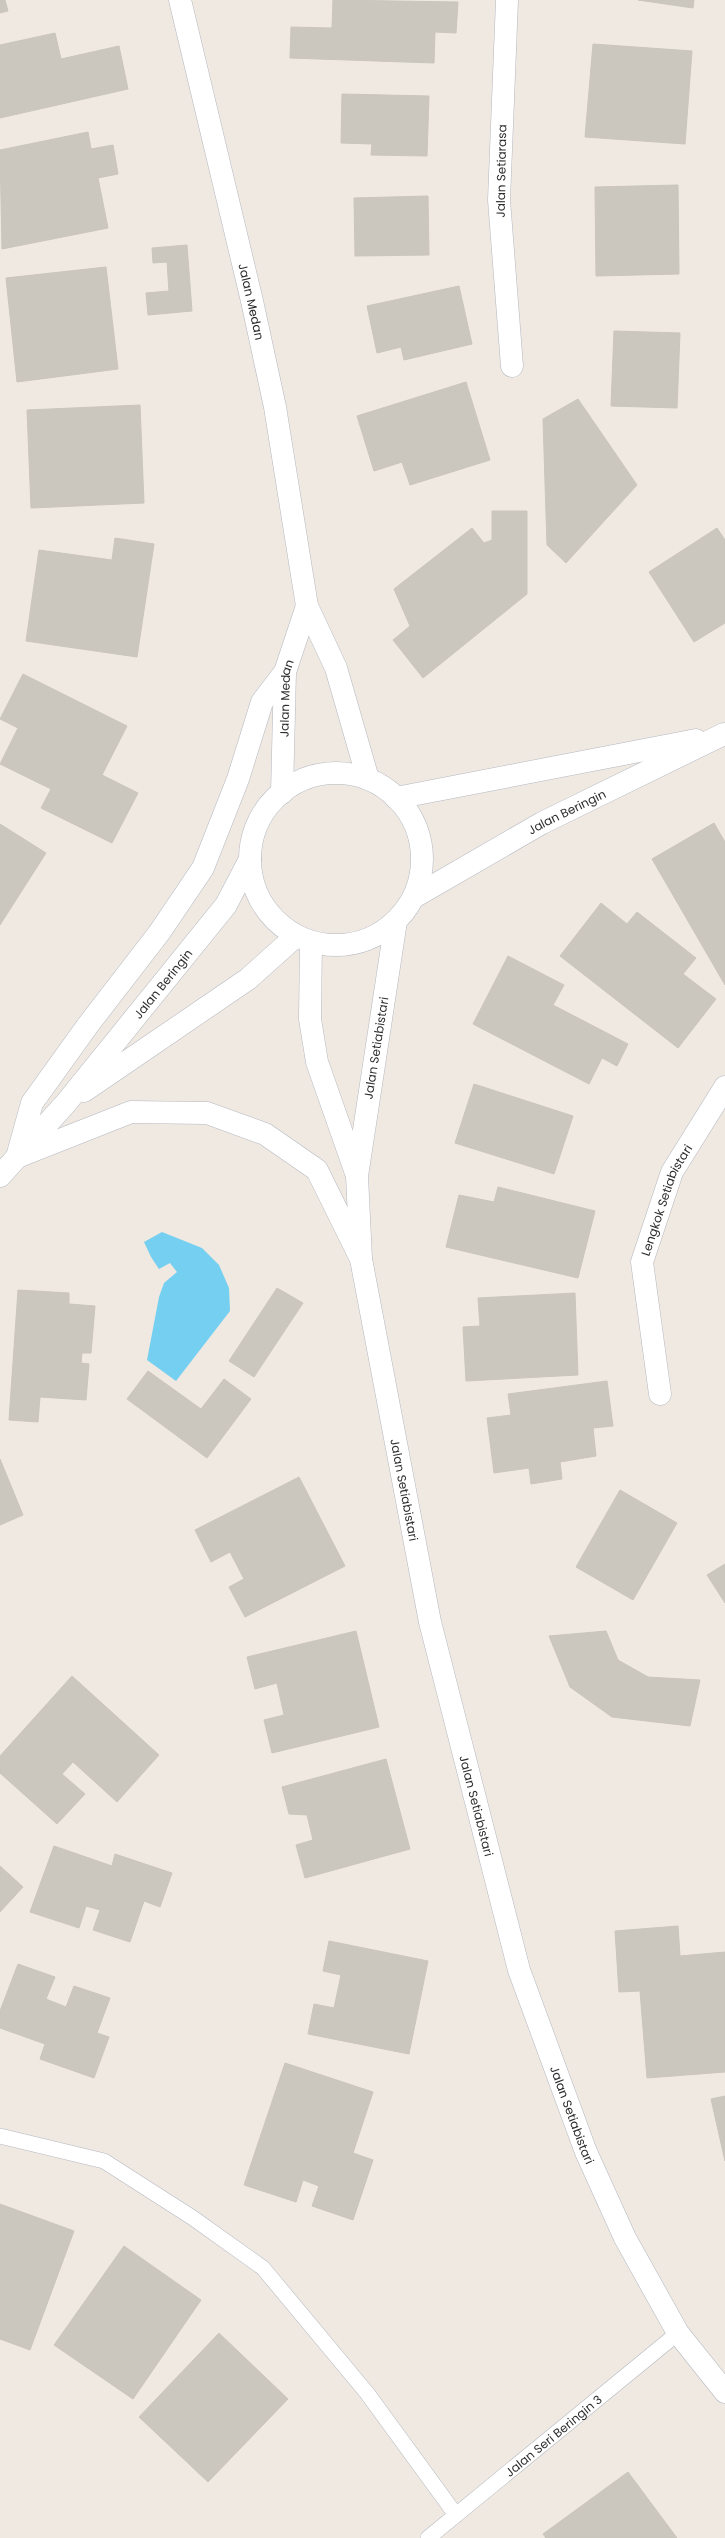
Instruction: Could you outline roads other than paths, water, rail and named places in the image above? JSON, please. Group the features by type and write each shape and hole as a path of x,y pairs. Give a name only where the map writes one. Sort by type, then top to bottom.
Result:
{"street":[{"name":"Jalan Medan","path":"180,0 252,301 275,407 307,606 336,668 368,779"},
{"name":"Jalan Setiarasa","path":"507,0 499,200 512,366"},
{"name":"Jalan Medan","path":"282,793 286,672 307,606"},
{"path":"17,1157 32,1103 88,1025 159,933 203,868 238,779 262,702 286,672"},
{"name":"Jalan Beringin","path":"396,798 724,734"},
{"name":"Jalan Beringin","path":"414,897 542,823 724,734"},
{"path":"338,774 368,779 383,787 396,798 413,819 421,844 422,871 414,897 396,921 378,935 356,943 334,946 304,939 277,922 262,904 253,882 250,859 252,840 259,823 269,807 282,793 315,776 338,774"},
{"name":"Jalan Beringin","path":"0,1176 66,1103 226,905 250,859"},
{"name":"Jalan Setiabistari","path":"396,921 357,1176 361,1259 430,1622 519,1970 586,2152 625,2238 678,2333 725,2392"},
{"name":"Jalan Beringin","path":"66,1103 248,980 304,939"},
{"name":"Jalan Setiabistari","path":"304,939 310,1019 318,1062 357,1176"},
{"name":"Lengkok Setiabistari","path":"660,1394 642,1262 672,1172 725,1086"},
{"path":"17,1157 131,1112 207,1113 265,1134 317,1170 361,1259"}],"lane":[{"path":"0,2136 104,2161 193,2218 263,2268 367,2393 456,2515"},
{"name":"Jalan Seri Beringin 3","path":"428,2538 678,2333"}],"water":[{"path":"162,1232 202,1248 219,1265 229,1288 230,1311 176,1381 147,1360 159,1297 164,1283 177,1272 170,1263 159,1269 144,1242"}]}
